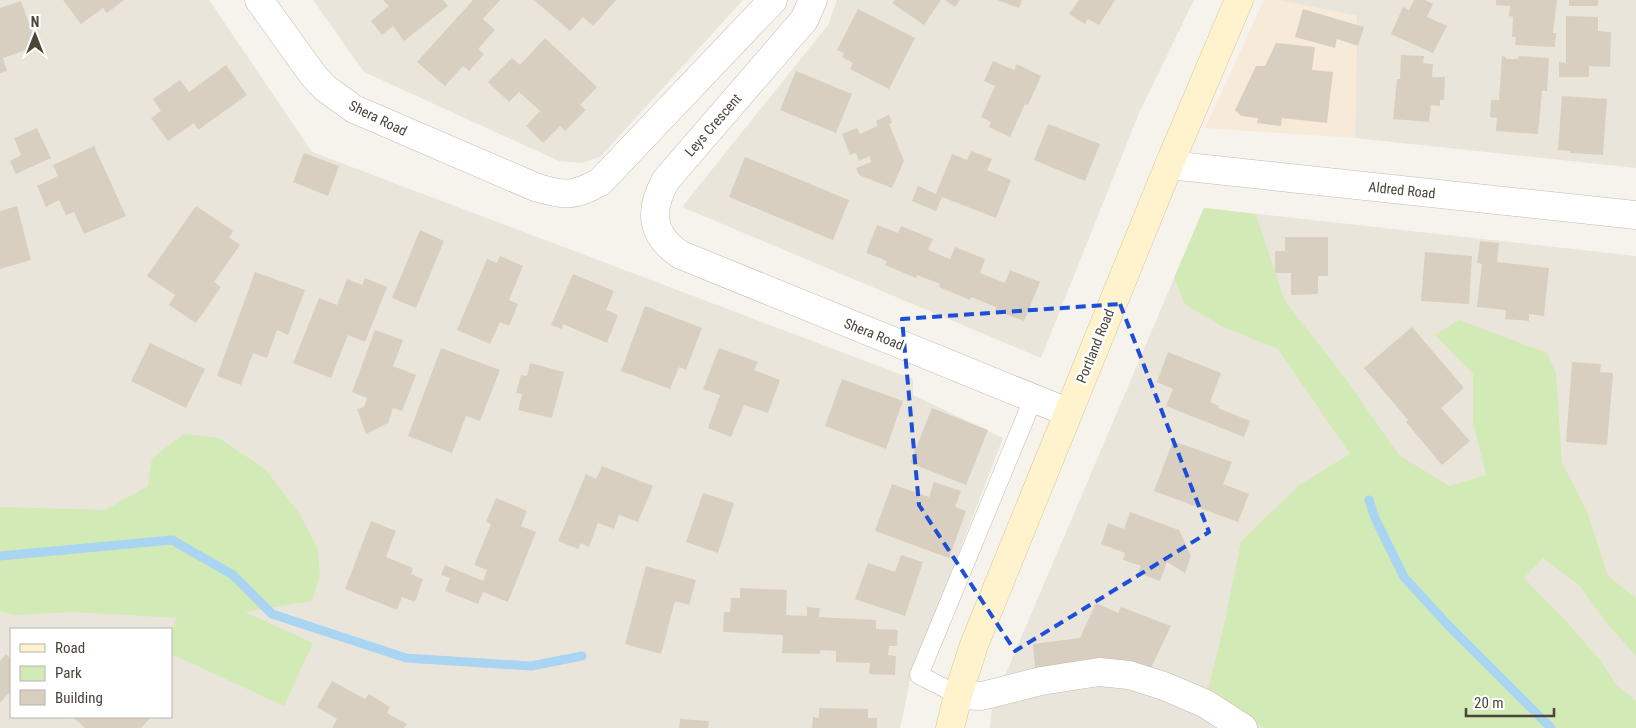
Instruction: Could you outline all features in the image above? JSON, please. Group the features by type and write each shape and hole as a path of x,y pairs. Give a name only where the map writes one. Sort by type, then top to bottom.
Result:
{"street":[{"name":"Shera Road","path":"259,0 313,75 326,88 354,109 535,187 568,195 585,190 600,182 773,0"},
{"name":"Leys Crescent","path":"680,255 669,247 658,233 655,213 660,190 666,180 804,20 813,0"},
{"name":"Portland Road","path":"950,728 974,645 1169,165 1239,0"},
{"name":"Aldred Road","path":"1169,165 1636,214"},
{"name":"Shera Road","path":"680,255 1068,412"},
{"path":"958,695 982,696 1041,681 1099,672 1128,675 1164,686 1206,704 1243,728"}],"lane":[{"path":"958,695 919,675 1033,399"}],"highlighted area":[{"path":"1120,304 1209,532 1015,651 919,505 902,319"}],"shaded area":[{"path":"0,0 209,0 312,152 913,379 913,395 1003,438 911,676 900,728 0,728"},
{"path":"313,0 743,0 600,157 582,163 559,161 364,72"},
{"path":"837,0 1194,0 1139,113 1041,358 682,207 828,25"},
{"path":"1264,0 1277,0 1357,16 1355,138 1205,128"},
{"path":"1277,0 1636,0 1636,168 1355,138 1357,16"},
{"path":"1204,208 1636,256 1636,728 990,728 992,706"}],"green space":[{"path":"1204,208 1256,214 1285,301 1345,378 1399,455 1449,486 1486,475 1473,423 1473,374 1435,335 1459,320 1547,353 1556,373 1562,463 1587,511 1608,576 1636,598 1636,656 1606,622 1580,586 1543,558 1524,578 1566,621 1600,660 1616,684 1636,701 1636,728 1264,728 1208,689 1222,634 1241,542 1299,485 1350,454 1278,349 1223,327 1185,304 1174,278"},
{"path":"184,434 219,438 265,469 299,513 317,547 320,575 312,601 245,612 313,643 284,706 172,654 172,629 177,618 72,612 15,615 0,611 0,507 105,510 148,486 152,458"}],"building":[{"path":"63,0 124,0 107,13 103,8 81,24"},
{"path":"383,0 443,0 448,6 404,41 393,26 382,35 371,21 389,6"},
{"path":"473,0 500,0 483,19 495,30 478,49 484,54 469,71 463,66 445,86 417,62"},
{"path":"534,0 616,0 593,26 583,17 570,31"},
{"path":"895,0 941,0 924,25 892,3"},
{"path":"945,0 960,0 955,7"},
{"path":"997,0 1022,0 1019,8"},
{"path":"1079,0 1115,0 1099,25 1088,19 1085,24 1069,14"},
{"path":"1414,0 1425,0 1433,4 1427,17 1447,26 1433,53 1391,34 1403,7 1409,10"},
{"path":"1496,0 1557,0 1553,33 1556,33 1555,47 1515,45 1516,37 1512,37 1513,17 1509,16 1510,6 1496,5"},
{"path":"1569,0 1598,0 1598,6 1569,6"},
{"path":"21,1 37,46 3,58 7,71 0,73 0,8"},
{"path":"858,9 915,38 889,89 850,69 853,63 842,57 844,53 837,50"},
{"path":"1303,9 1364,27 1358,46 1337,39 1335,48 1295,37"},
{"path":"1566,16 1598,17 1598,31 1611,32 1610,67 1589,66 1589,77 1559,77 1559,62 1566,63"},
{"path":"545,38 597,87 580,105 586,110 565,131 560,126 543,143 526,126 540,111 519,92 509,102 488,82 512,58 520,65"},
{"path":"1276,43 1315,47 1312,70 1333,72 1327,123 1282,118 1281,126 1257,123 1258,118 1241,116 1235,110 1256,66 1265,66"},
{"path":"1401,55 1424,56 1423,63 1433,64 1432,77 1445,77 1444,100 1440,100 1440,106 1431,105 1429,122 1393,119 1397,79 1400,79"},
{"path":"1502,56 1506,57 1506,59 1518,59 1519,56 1549,58 1547,91 1542,91 1538,134 1496,131 1497,118 1490,117 1491,100 1499,100"},
{"path":"993,61 1014,70 1017,64 1041,76 1028,105 1025,104 1010,137 989,127 991,122 981,117 995,86 984,81"},
{"path":"226,65 247,95 198,130 194,123 168,141 151,118 161,111 153,99 180,80 189,92"},
{"path":"796,71 852,94 836,133 780,110"},
{"path":"1562,96 1607,99 1603,155 1570,153 1570,151 1558,150"},
{"path":"889,115 892,123 889,124 904,161 892,188 859,175 856,168 871,162 870,156 859,161 856,153 850,155 842,134 857,128 860,134 878,126 876,121"},
{"path":"1048,124 1100,144 1085,181 1034,160"},
{"path":"37,128 51,158 16,174 10,161 21,155 14,138"},
{"path":"94,146 126,216 84,234 74,212 66,215 59,200 46,207 37,186 58,176 53,165"},
{"path":"971,151 992,159 987,170 1011,180 996,218 942,197 936,211 912,201 918,186 936,194 952,154 967,160"},
{"path":"304,153 339,166 328,196 293,182"},
{"path":"745,157 849,200 833,240 729,197"},
{"path":"17,206 31,260 0,269 0,211"},
{"path":"196,206 233,231 229,237 240,245 214,282 221,287 196,323 169,305 175,295 147,276"},
{"path":"877,225 898,233 901,226 933,239 928,250 950,259 955,247 985,259 980,273 1005,283 1010,270 1040,282 1024,321 995,310 996,307 971,297 970,300 939,287 940,284 917,275 916,278 885,265 887,261 866,253"},
{"path":"420,230 444,241 416,308 392,298"},
{"path":"1285,237 1328,237 1328,276 1318,276 1318,294 1291,295 1291,273 1275,273 1275,251 1285,251"},
{"path":"1480,241 1499,243 1497,262 1549,268 1544,316 1529,314 1529,321 1505,319 1506,310 1477,307 1482,264 1477,263"},
{"path":"1425,252 1472,256 1469,304 1421,301"},
{"path":"500,256 523,266 509,300 518,304 509,326 500,322 490,344 457,330 487,259 497,263"},
{"path":"255,272 305,290 288,335 277,330 267,358 253,353 241,385 217,376"},
{"path":"573,274 614,291 606,310 618,315 607,343 563,324 562,329 551,325"},
{"path":"365,278 387,287 365,342 348,335 331,378 293,363 319,298 337,305 347,279 362,285"},
{"path":"645,306 702,328 686,370 679,367 670,389 621,371"},
{"path":"1412,327 1464,388 1441,408 1470,441 1442,465 1406,422 1408,420 1364,368"},
{"path":"375,330 403,340 393,366 416,375 402,411 393,408 388,423 366,434 357,409 364,407 367,398 352,392"},
{"path":"150,343 205,369 186,408 131,381"},
{"path":"441,348 500,370 480,421 466,416 452,453 408,436"},
{"path":"719,348 758,362 754,370 780,380 768,413 744,405 731,437 708,428 720,395 703,389"},
{"path":"1168,352 1221,373 1210,402 1219,406 1218,408 1250,421 1244,437 1166,406 1173,389 1157,382"},
{"path":"1572,362 1601,364 1600,372 1613,373 1607,445 1566,442"},
{"path":"530,363 564,372 552,418 518,410 522,394 516,393 521,375 527,376"},
{"path":"842,379 903,401 886,449 825,426"},
{"path":"932,408 988,430 966,485 910,463"},
{"path":"1173,441 1232,462 1223,484 1249,494 1238,522 1154,491"},
{"path":"602,466 653,486 638,522 619,515 614,529 598,523 589,547 581,543 578,549 558,541 586,474 596,479"},
{"path":"934,482 961,491 955,507 966,511 949,558 875,531 892,484 929,497"},
{"path":"703,493 734,503 718,553 686,542"},
{"path":"496,498 527,511 521,526 536,532 508,602 483,592 478,604 445,591 450,578 441,575 445,565 483,581 487,570 474,565 491,524 486,522"},
{"path":"1130,512 1179,530 1191,556 1185,573 1167,562 1160,581 1138,573 1141,566 1123,560 1125,553 1101,544 1108,523 1124,529"},
{"path":"371,521 396,531 386,557 413,568 411,574 423,579 415,602 402,597 397,610 345,589"},
{"path":"901,555 923,562 905,616 855,599 868,563 895,572"},
{"path":"646,566 696,580 689,605 675,601 661,654 625,644"},
{"path":"740,588 787,590 786,615 807,616 807,607 820,608 819,617 876,620 876,629 898,630 897,646 889,646 888,655 896,656 895,675 869,674 870,663 836,662 836,651 820,650 820,654 782,653 783,635 723,632 724,612 730,612 731,598 740,598"},
{"path":"1096,603 1118,613 1121,607 1171,626 1151,668 1130,661 1127,669 1099,661 1035,668 1033,644 1080,638"},
{"path":"6,654 10,658 10,694 0,703 0,661"},
{"path":"332,681 365,699 369,694 390,707 387,713 407,724 404,728 332,728 337,719 317,707"},
{"path":"819,708 868,709 868,718 877,718 877,728 812,728 813,717 819,718"},
{"path":"74,718 150,718 141,728 85,728"},
{"path":"680,719 709,721 708,728 679,728"}],"waterway":[{"path":"1369,500 1375,518 1404,577 1447,624 1551,728"},
{"path":"0,556 172,540 233,575 272,614 406,658 531,666 582,656"}]}
